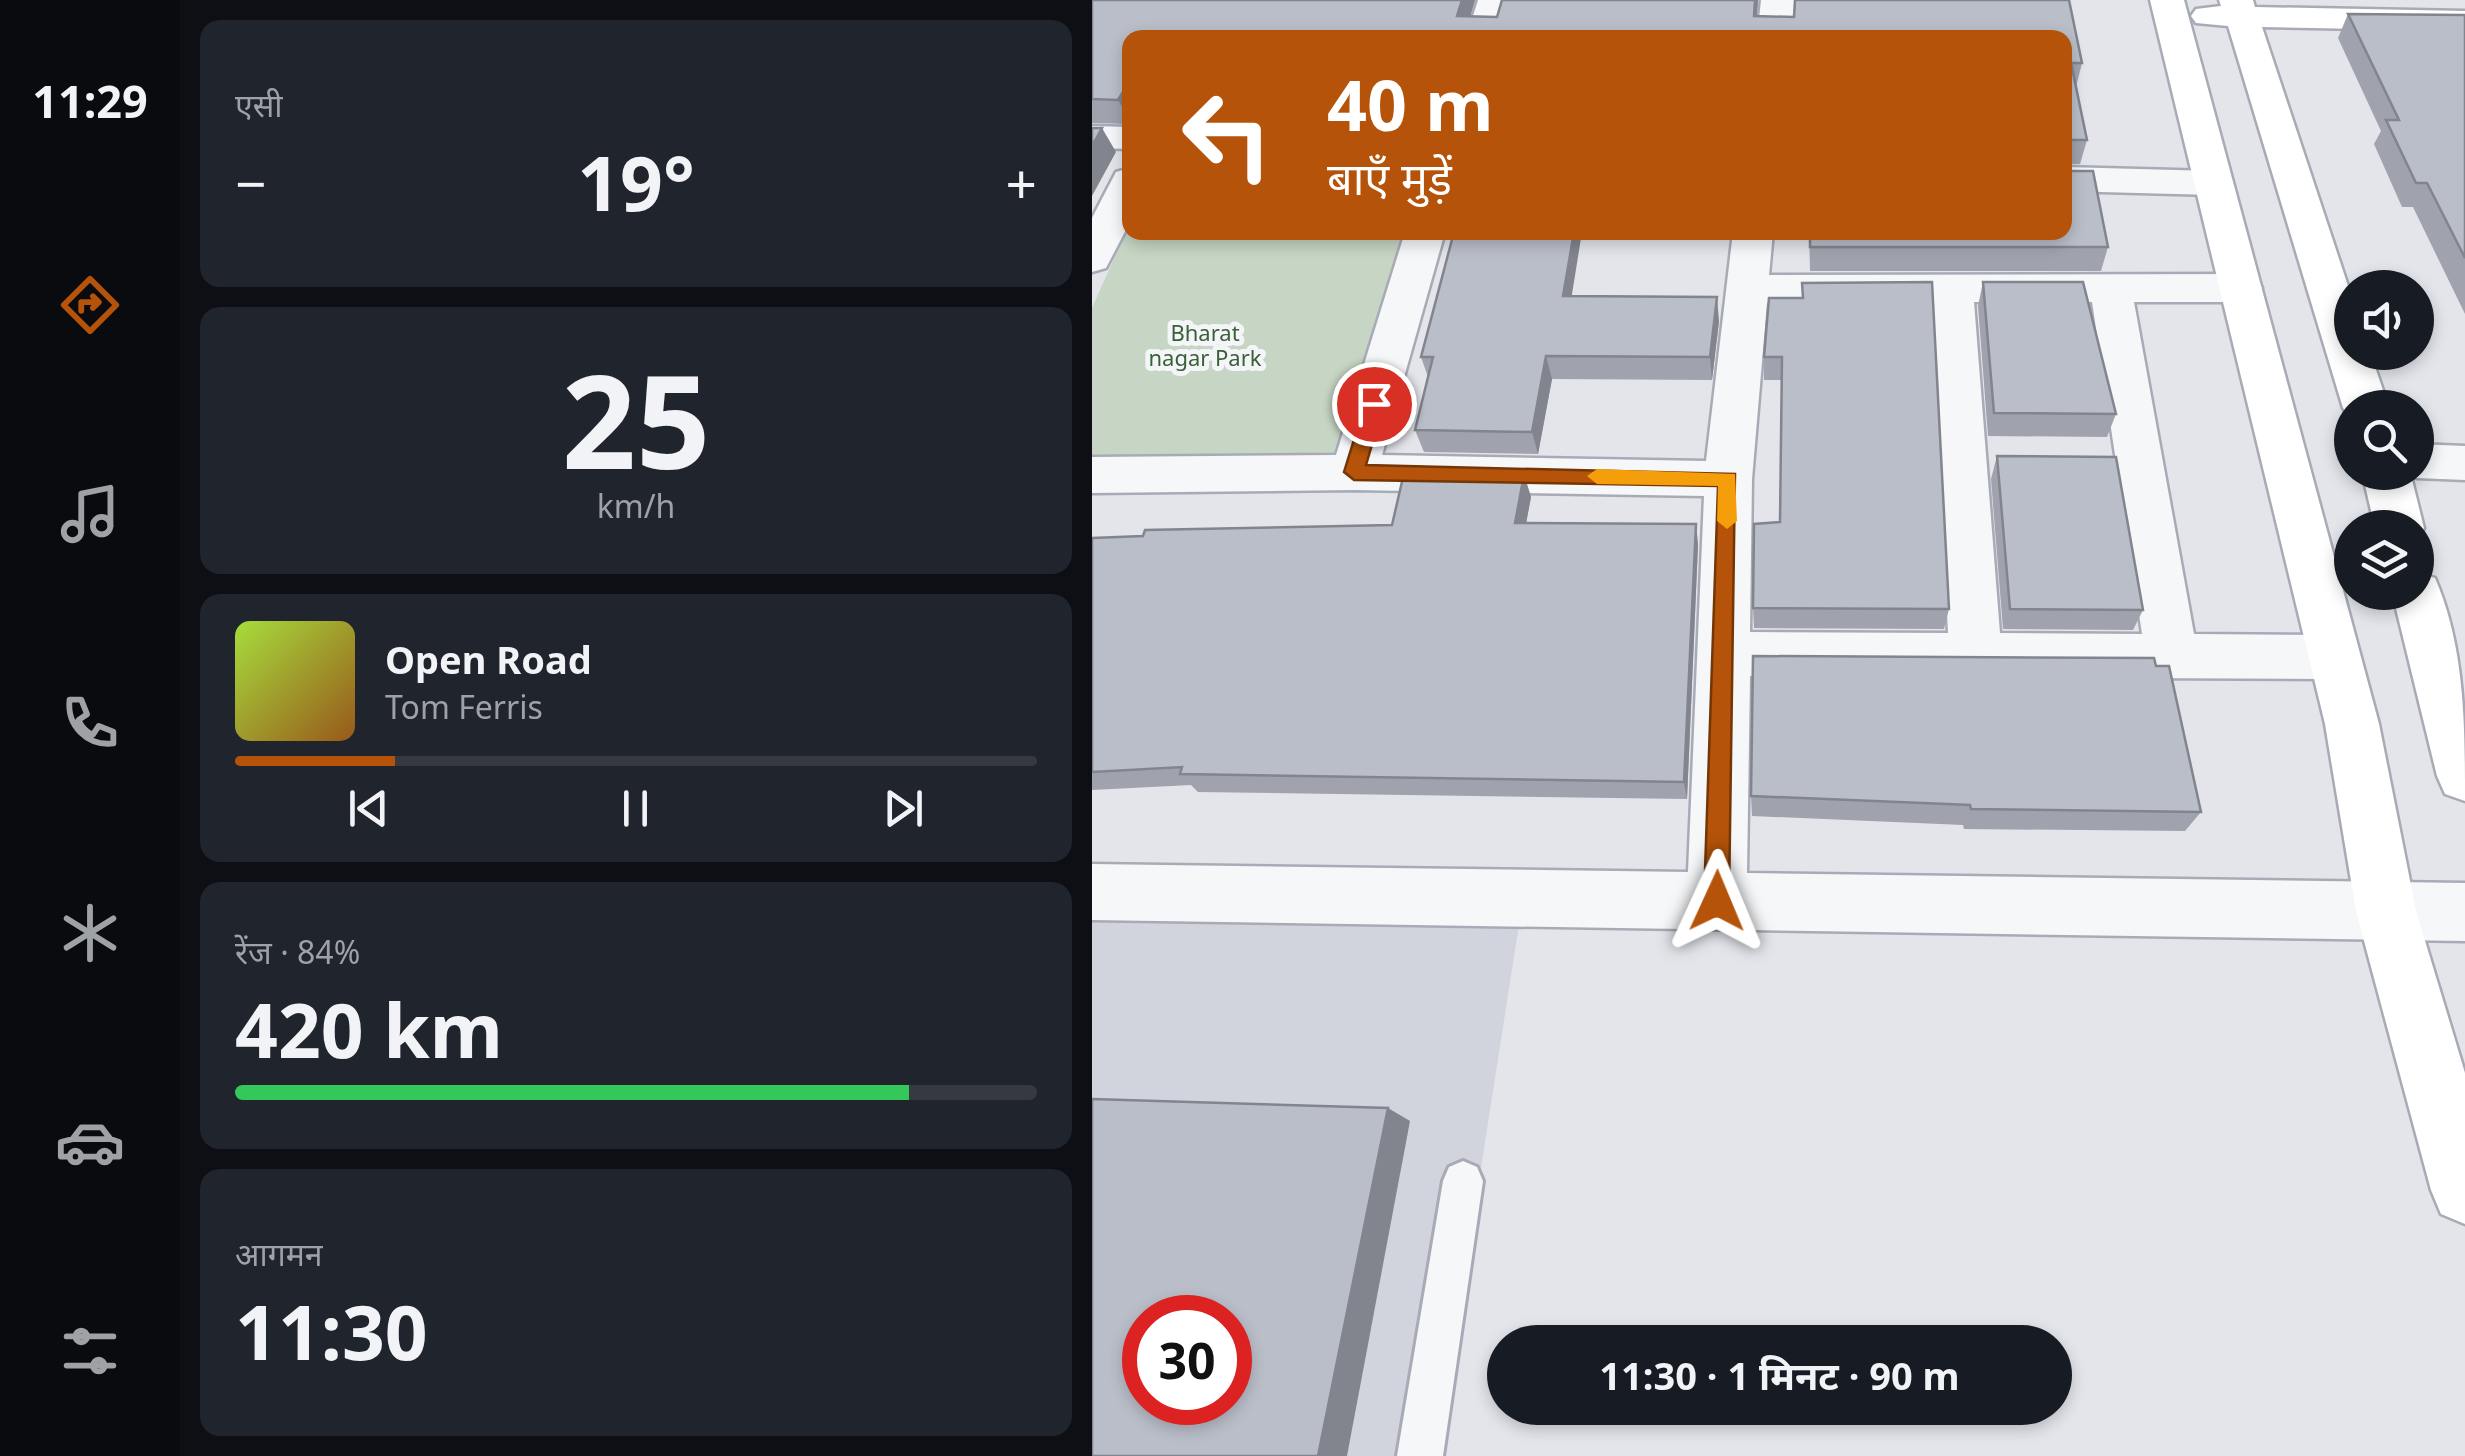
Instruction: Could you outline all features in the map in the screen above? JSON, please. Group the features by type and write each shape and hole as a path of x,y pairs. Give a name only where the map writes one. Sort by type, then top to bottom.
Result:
{"street":[{"path":"1486,30 1495,0"},
{"path":"1775,30 1778,0"},
{"path":"2464,21 2168,7 2352,724 2386,912 2464,1190"},
{"path":"2239,8 2360,390"},
{"path":"1092,138 1122,138"},
{"path":"2072,179 2213,183"},
{"path":"1092,259 1122,197"},
{"path":"1354,472 1423,240"},
{"path":"1717,901 1728,479 1753,240"},
{"path":"1952,288 1982,458 1976,655"},
{"path":"2111,288 2118,459 2172,656"},
{"path":"1748,289 2241,288"},
{"path":"2434,462 2464,463"},
{"path":"1092,475 1354,472 1728,479"},
{"path":"2422,610 2464,776"},
{"path":"1723,654 2334,657"},
{"path":"1092,892 2464,912"}],"lane":[{"path":"1420,1456 1463,1181"}],"shaded area":[{"path":"1092,892 1523,899 1436,1456 1092,1456"}],"green space":[{"name":"Bharat nagar Park","path":"1122,240 1401,240 1334,457 1092,458 1092,308"}],"building":[{"path":"1092,0 1462,0 1457,16 1497,17 1502,0 1755,0 1754,16 1794,17 1795,0 2069,0 2082,63 2072,63 2072,30 1122,30 1122,94 1118,100 1092,99"},
{"path":"2348,14 2465,15 2465,258 2427,183 2416,183 2386,120 2399,120"},
{"path":"2072,68 2087,140 2072,140"},
{"path":"1092,128 1102,128 1092,146"},
{"path":"2072,171 2093,171 2108,247 1810,247 1810,240 2072,240"},
{"path":"1452,240 1573,240 1563,296 1717,297 1710,357 1546,356 1532,432 1415,430 1433,357 1421,357"},
{"path":"1932,282 1949,609 1753,608 1754,524 1780,522 1782,357 1764,357 1769,298 1803,298 1802,283"},
{"path":"1983,282 2083,282 2116,414 1994,413"},
{"path":"1997,456 2116,457 2143,610 2010,609"},
{"path":"1404,473 1524,475 1515,523 1696,524 1684,782 1180,774 1182,767 1092,772 1092,538 1143,536 1145,530 1392,525"},
{"path":"1753,656 2154,658 2156,666 2169,666 2201,812 1971,809 1970,805 1751,796"},
{"path":"1092,1099 1388,1108 1318,1456 1092,1456"}],"slow traffic":[{"path":"1597,476 1728,479 1727,521"}],"route":[{"path":"1374,404 1354,472 1728,479 1717,901"}]}
